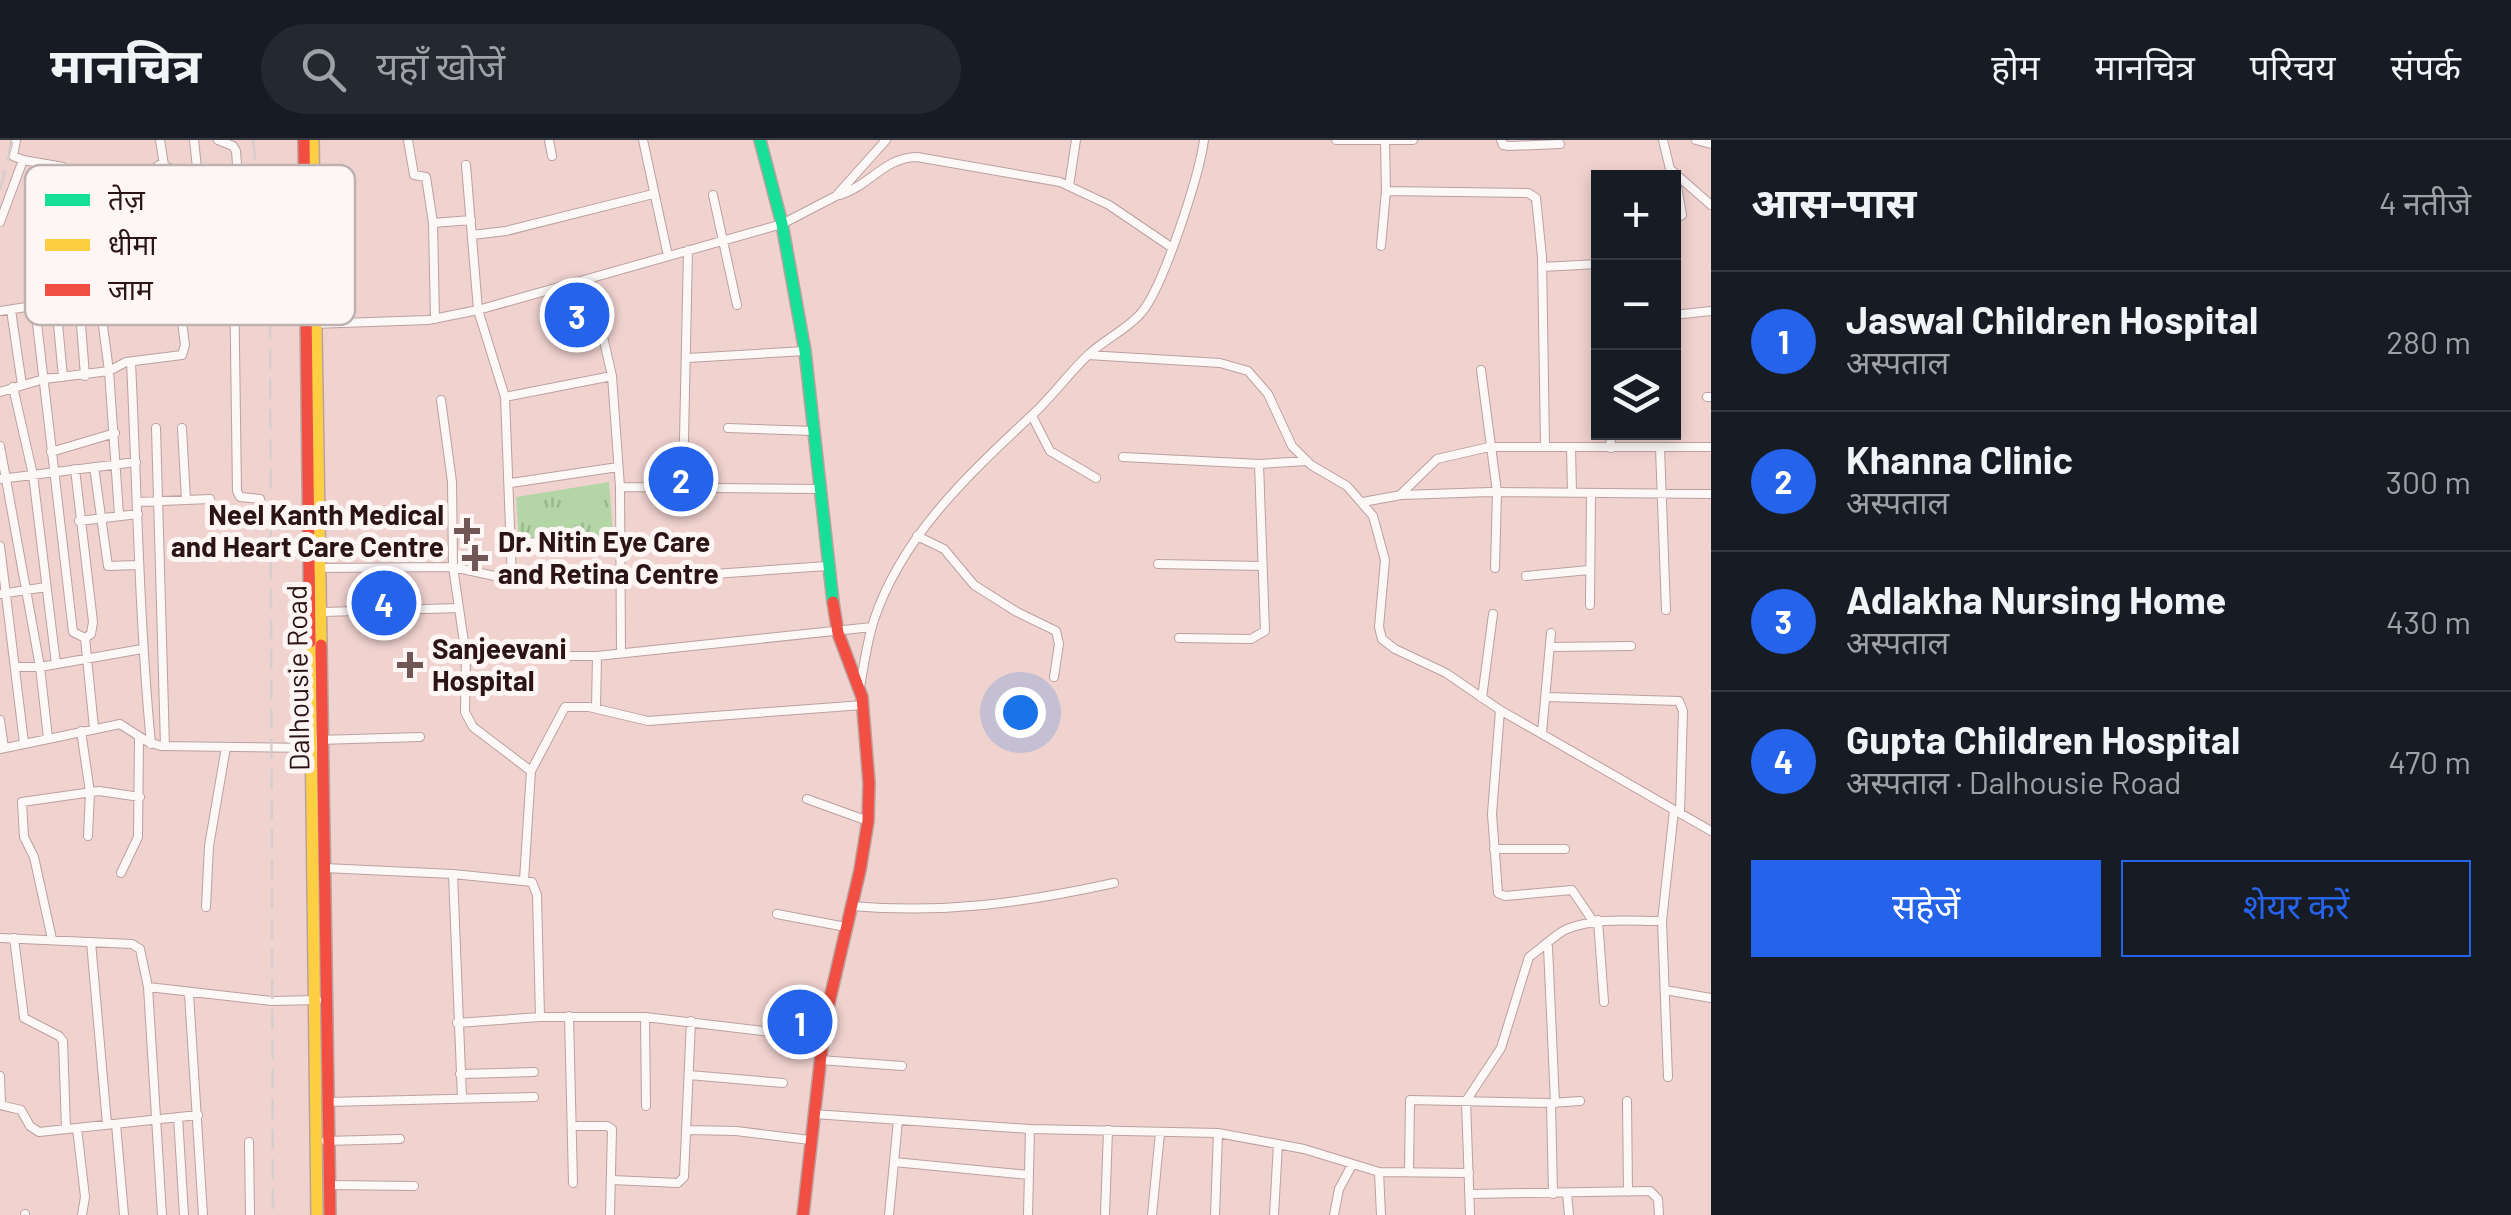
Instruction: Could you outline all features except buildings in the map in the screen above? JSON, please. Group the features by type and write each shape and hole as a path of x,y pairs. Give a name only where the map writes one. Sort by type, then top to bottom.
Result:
{"street":[{"path":"16,140 12,156 56,165"},
{"path":"160,140 164,165"},
{"path":"194,140 196,165"},
{"path":"218,140 235,148 237,165"},
{"name":"Dalhousie Road","path":"304,140 306,165"},
{"name":"Dalhousie Road","path":"314,140 314,165"},
{"path":"408,140 414,175 426,177 434,223 435,319"},
{"path":"549,140 552,156"},
{"path":"643,140 668,256"},
{"path":"760,140 782,224 804,352 827,566 838,633 860,688 869,782 868,821 822,1038 805,1215"},
{"path":"836,196 886,140"},
{"path":"1069,186 1076,140"},
{"path":"860,688 872,628 898,568 917,536 986,457 1032,416 1088,355 1143,311 1172,247 1202,158 1204,140"},
{"path":"1336,140 1413,140"},
{"path":"1501,140 1502,145 1509,146 1560,144"},
{"path":"1663,140 1672,170"},
{"path":"1696,140 1711,144"},
{"path":"1381,246 1385,141"},
{"path":"355,322 435,319 478,310 782,224 856,189 898,158 908,157 1044,178 1069,186 1109,205 1172,247"},
{"path":"0,222 23,160"},
{"path":"466,165 478,310 505,398 512,580"},
{"path":"1681,180 1711,205"},
{"path":"1386,192 1528,193 1536,198 1542,267 1545,446"},
{"path":"472,235 506,231 653,194"},
{"path":"713,195 737,305"},
{"path":"434,223 471,220"},
{"path":"683,486 688,250"},
{"path":"1542,267 1591,264"},
{"path":"590,280 612,376 620,487 621,653"},
{"path":"0,311 25,308"},
{"path":"11,310 17,386 33,476 56,664"},
{"path":"1681,314 1711,312"},
{"path":"37,325 73,632 85,638"},
{"path":"58,325 64,378"},
{"path":"79,325 85,376"},
{"path":"103,325 119,514"},
{"path":"0,392 184,354 181,325"},
{"path":"235,325 237,491 240,497 260,499 263,518"},
{"name":"Dalhousie Road","path":"312,325 322,1142 317,1215"},
{"path":"688,358 804,352"},
{"path":"1088,355 1238,366 1258,380 1292,446 1307,461 1348,486 1373,516 1384,547 1384,588 1378,627 1382,639 1711,831"},
{"path":"131,362 137,565 151,744"},
{"path":"1481,370 1496,492 1495,568"},
{"path":"505,398 612,376"},
{"path":"441,400 452,482 452,566 466,656 464,707 468,721 532,772"},
{"path":"1032,416 1050,452 1096,478"},
{"path":"156,428 165,746"},
{"path":"182,428 186,500"},
{"path":"728,428 815,431"},
{"path":"52,452 114,433"},
{"path":"1610,440 1611,448"},
{"path":"1674,440 1674,447"},
{"path":"0,446 40,666 48,738"},
{"path":"1401,494 1437,460 1489,447 1711,447"},
{"path":"1571,447 1572,493"},
{"path":"1660,448 1666,610"},
{"path":"1123,457 1259,464 1307,461"},
{"path":"3,479 136,462"},
{"path":"1179,638 1251,639 1264,634 1259,464"},
{"path":"94,467 108,566 137,565"},
{"path":"510,484 618,467"},
{"path":"75,469 93,622 91,634 85,638"},
{"path":"620,487 821,489"},
{"path":"1590,493 1590,605"},
{"path":"1363,502 1401,494 1711,494"},
{"path":"138,502 210,499"},
{"path":"79,521 138,514"},
{"path":"917,536 944,549 974,585 1056,631 1059,644 1054,677"},
{"path":"512,544 620,540"},
{"path":"0,546 24,743"},
{"path":"1158,564 1262,566"},
{"path":"316,568 452,566 512,580 620,580"},
{"path":"686,576 827,566"},
{"name":"Dalhousie Road","path":"316,568 322,612 321,1000 328,1102 322,1142 330,1215"},
{"path":"1526,576 1589,570"},
{"path":"3,594 46,587"},
{"path":"322,612 459,608"},
{"path":"1482,698 1493,614"},
{"path":"466,656 597,656 872,628"},
{"path":"1542,734 1551,633"},
{"path":"85,638 94,728"},
{"path":"1550,647 1631,646"},
{"path":"15,667 142,649"},
{"path":"596,708 597,656"},
{"path":"1546,697 1679,701 1683,711 1677,812 1662,922 1668,1077"},
{"path":"524,880 532,772 562,709 574,705 596,708 648,722 863,705"},
{"path":"1500,710 1492,814 1498,893 1505,896 1572,890 1595,920 1604,1002"},
{"path":"0,720 2,749 123,724 139,738 165,746 319,744 420,737"},
{"path":"80,731 90,792 88,836"},
{"path":"121,873 138,837 139,738"},
{"path":"206,906 211,832 226,747"},
{"path":"52,939 34,857 24,836 20,805 26,800 90,792 112,791 140,797"},
{"path":"807,800 868,821"},
{"path":"1494,850 1565,849"},
{"path":"324,868 453,874 524,880 535,885 540,1017"},
{"path":"453,874 462,1098"},
{"path":"851,906 911,909 1016,904 1114,883"},
{"path":"776,914 846,927"},
{"path":"1470,1215 1466,1101 1501,1048 1529,958 1548,947 1563,931 1595,920 1662,922"},
{"path":"0,938 137,946 148,988 162,1215"},
{"path":"14,938 24,1018 63,1041 66,1129"},
{"path":"91,942 124,1215"},
{"path":"1548,947 1553,1194"},
{"path":"148,988 272,1001 321,1000"},
{"path":"1665,990 1711,998"},
{"path":"188,994 203,1215"},
{"path":"457,1023 569,1016 645,1017 822,1038"},
{"path":"569,1016 573,1183"},
{"path":"645,1017 646,1106"},
{"path":"612,1180 680,1182 685,1174 690,1022"},
{"path":"820,1060 902,1066"},
{"path":"460,1074 534,1072"},
{"path":"689,1075 783,1083"},
{"path":"0,1076 1,1105 21,1110 34,1130 198,1115"},
{"path":"328,1102 534,1097"},
{"path":"1409,1172 1410,1100 1580,1101"},
{"path":"1628,1101 1628,1192"},
{"path":"814,1114 1030,1129 1218,1133 1278,1144 1379,1172 1469,1173"},
{"path":"178,1117 184,1215"},
{"path":"889,1215 898,1120"},
{"path":"572,1126 611,1127 610,1215"},
{"path":"76,1128 85,1197 82,1215"},
{"path":"1028,1215 1030,1129"},
{"path":"687,1130 810,1140"},
{"path":"1105,1215 1108,1130"},
{"path":"1152,1215 1160,1133"},
{"path":"1215,1215 1218,1133"},
{"path":"322,1142 400,1138"},
{"path":"249,1142 250,1215"},
{"path":"1274,1215 1278,1144"},
{"path":"894,1162 1030,1176"},
{"path":"1334,1215 1339,1189 1352,1165"},
{"path":"1379,1172 1381,1215"},
{"path":"329,1185 414,1186"},
{"path":"1470,1194 1653,1192 1659,1215"},
{"path":"1568,1194 1569,1215"}],"green space":[{"path":"609,482 613,534 519,540 516,497"}],"railway":[{"path":"0,190 13,140"},
{"path":"253,140 256,165"},
{"path":"270,325 273,1215"}],"traffic: fast":[{"path":"760,140 782,224 805,351 833,602"}],"traffic: slow":[{"path":"313,140 313,165"},
{"path":"316,325 321,645"},
{"path":"310,642 317,1215"}],"traffic: jam":[{"path":"304,140 304,165"},
{"path":"306,325 310,642"},
{"path":"803,1215 825,1020 868,821 862,697 838,633 833,602"},
{"path":"321,645 330,1215"}],"place":[{"name":"Adlakha Nursing Home","path":"577,315"},
{"name":"Khanna Clinic","path":"681,479"},
{"name":"Neel Kanth Medical and Heart Care Centre","path":"467,531"},
{"name":"Dr. Nitin Eye Care and Retina Centre","path":"475,558"},
{"name":"Gupta Children Hospital","path":"384,603"},
{"name":"Sanjeevani Hospital","path":"410,665"},
{"name":"Jaswal Children Hospital","path":"800,1022"}]}
